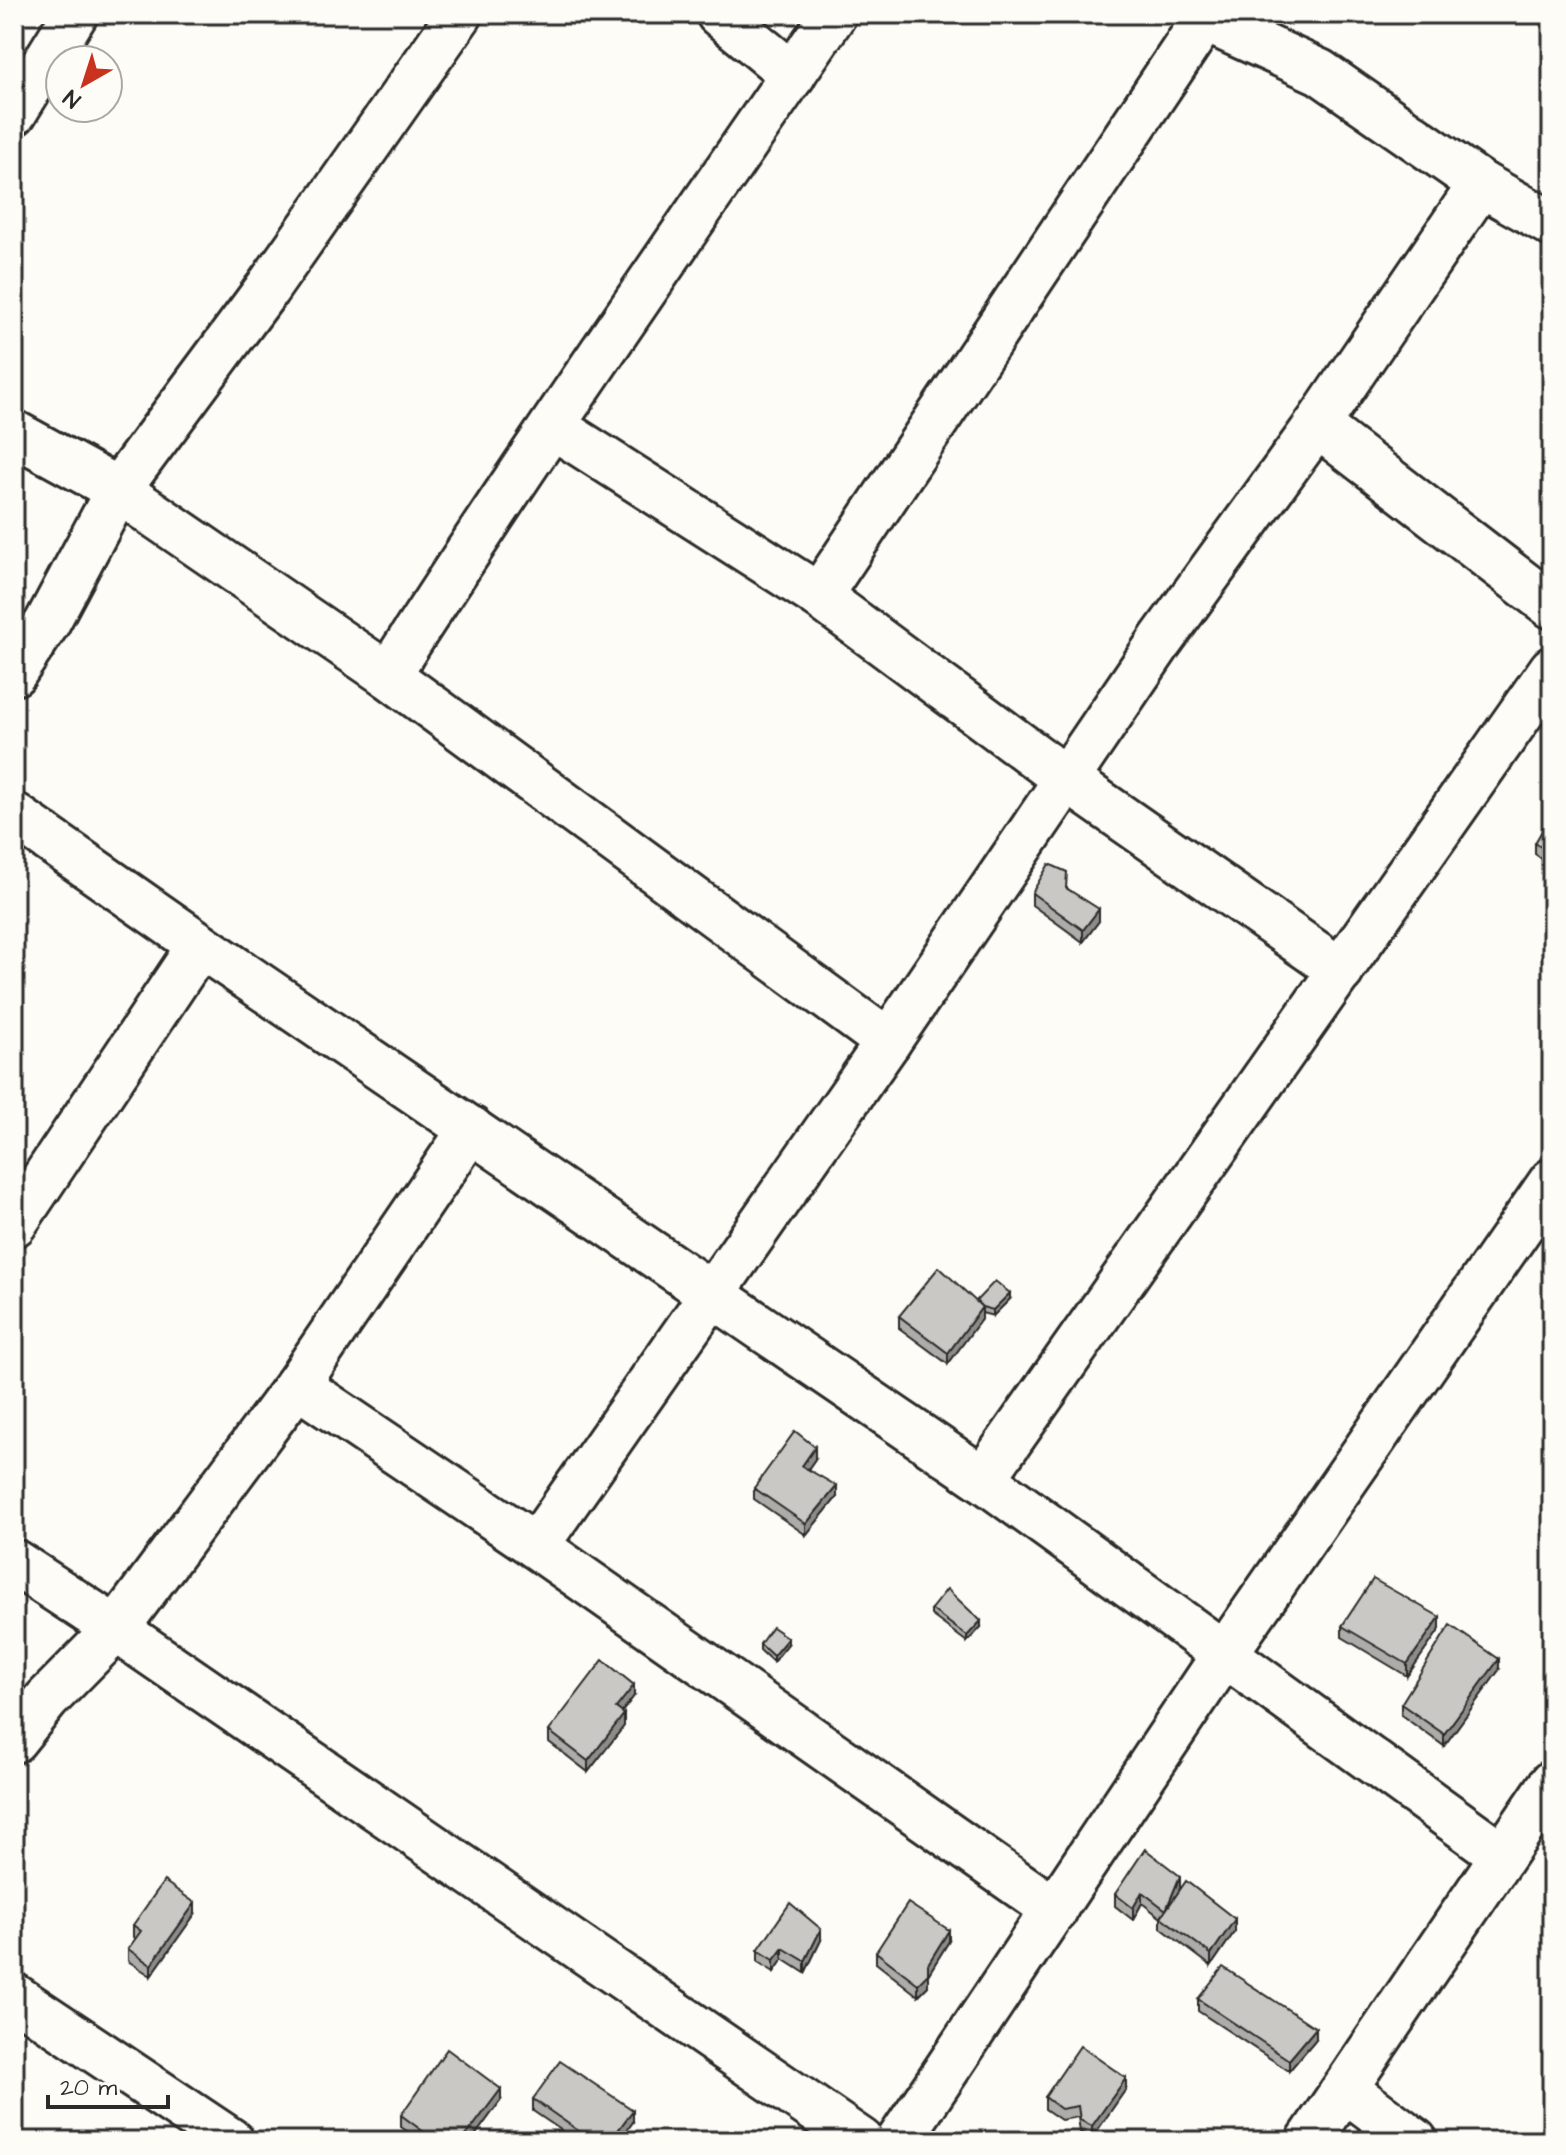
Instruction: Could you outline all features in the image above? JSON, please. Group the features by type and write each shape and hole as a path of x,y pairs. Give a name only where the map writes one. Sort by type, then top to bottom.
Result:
{"street":[{"path":"14,113 75,14"},
{"path":"14,673 47,623 118,490 267,289 460,14"},
{"path":"719,14 793,75"},
{"path":"388,675 492,512 554,427 834,14"},
{"path":"819,596 1206,17 1320,72 1481,184 1552,224"},
{"path":"536,1546 888,1042 1161,640 1317,425 1481,184"},
{"path":"1317,425 1552,606"},
{"path":"554,427 819,596 1066,779 1341,971"},
{"path":"14,433 118,490 388,675 888,1042"},
{"path":"983,1479 1552,669"},
{"path":"14,815 983,1479 1502,1855"},
{"path":"14,1224 200,945"},
{"path":"14,1740 47,1699 116,1629 297,1385 471,1129"},
{"path":"899,2141 1224,1655 1552,1181"},
{"path":"297,1385 536,1546 1055,1910"},
{"path":"14,1562 861,2141"},
{"path":"1309,2141 1552,1783"},
{"path":"14,1996 231,2141"},
{"path":"1345,2089 1415,2141"}],"building":[{"path":"1544,827 1552,834 1552,854 1535,843"},
{"path":"1049,864 1067,872 1066,888 1099,909 1083,930 1032,893"},
{"path":"939,1267 982,1307 948,1353 899,1316"},
{"path":"995,1281 1010,1293 993,1310 982,1307 976,1301"},
{"path":"795,1431 815,1447 802,1466 837,1486 806,1524 754,1488"},
{"path":"1373,1579 1440,1617 1407,1664 1342,1626"},
{"path":"947,1589 981,1621 967,1636 931,1609"},
{"path":"1450,1625 1499,1659 1444,1734 1401,1704"},
{"path":"772,1627 788,1638 773,1656 760,1644"},
{"path":"603,1660 634,1685 616,1708 624,1714 588,1761 549,1731"},
{"path":"1145,1849 1180,1876 1166,1910 1142,1892 1133,1908 1115,1894"},
{"path":"164,1881 195,1903 151,1965 128,1949 141,1931 133,1925"},
{"path":"1186,1881 1235,1919 1211,1954 1161,1917"},
{"path":"790,1903 821,1929 805,1961 783,1948 774,1960 758,1950"},
{"path":"908,1903 949,1930 928,1964 928,1974 918,1984 876,1952"},
{"path":"1223,1967 1316,2028 1289,2060 1198,1999"},
{"path":"1080,2046 1126,2078 1092,2126 1080,2120 1078,2106 1061,2109 1045,2097"},
{"path":"447,2049 501,2089 462,2141 436,2141 401,2115"},
{"path":"560,2061 633,2110 610,2141 593,2141 533,2099"}]}
